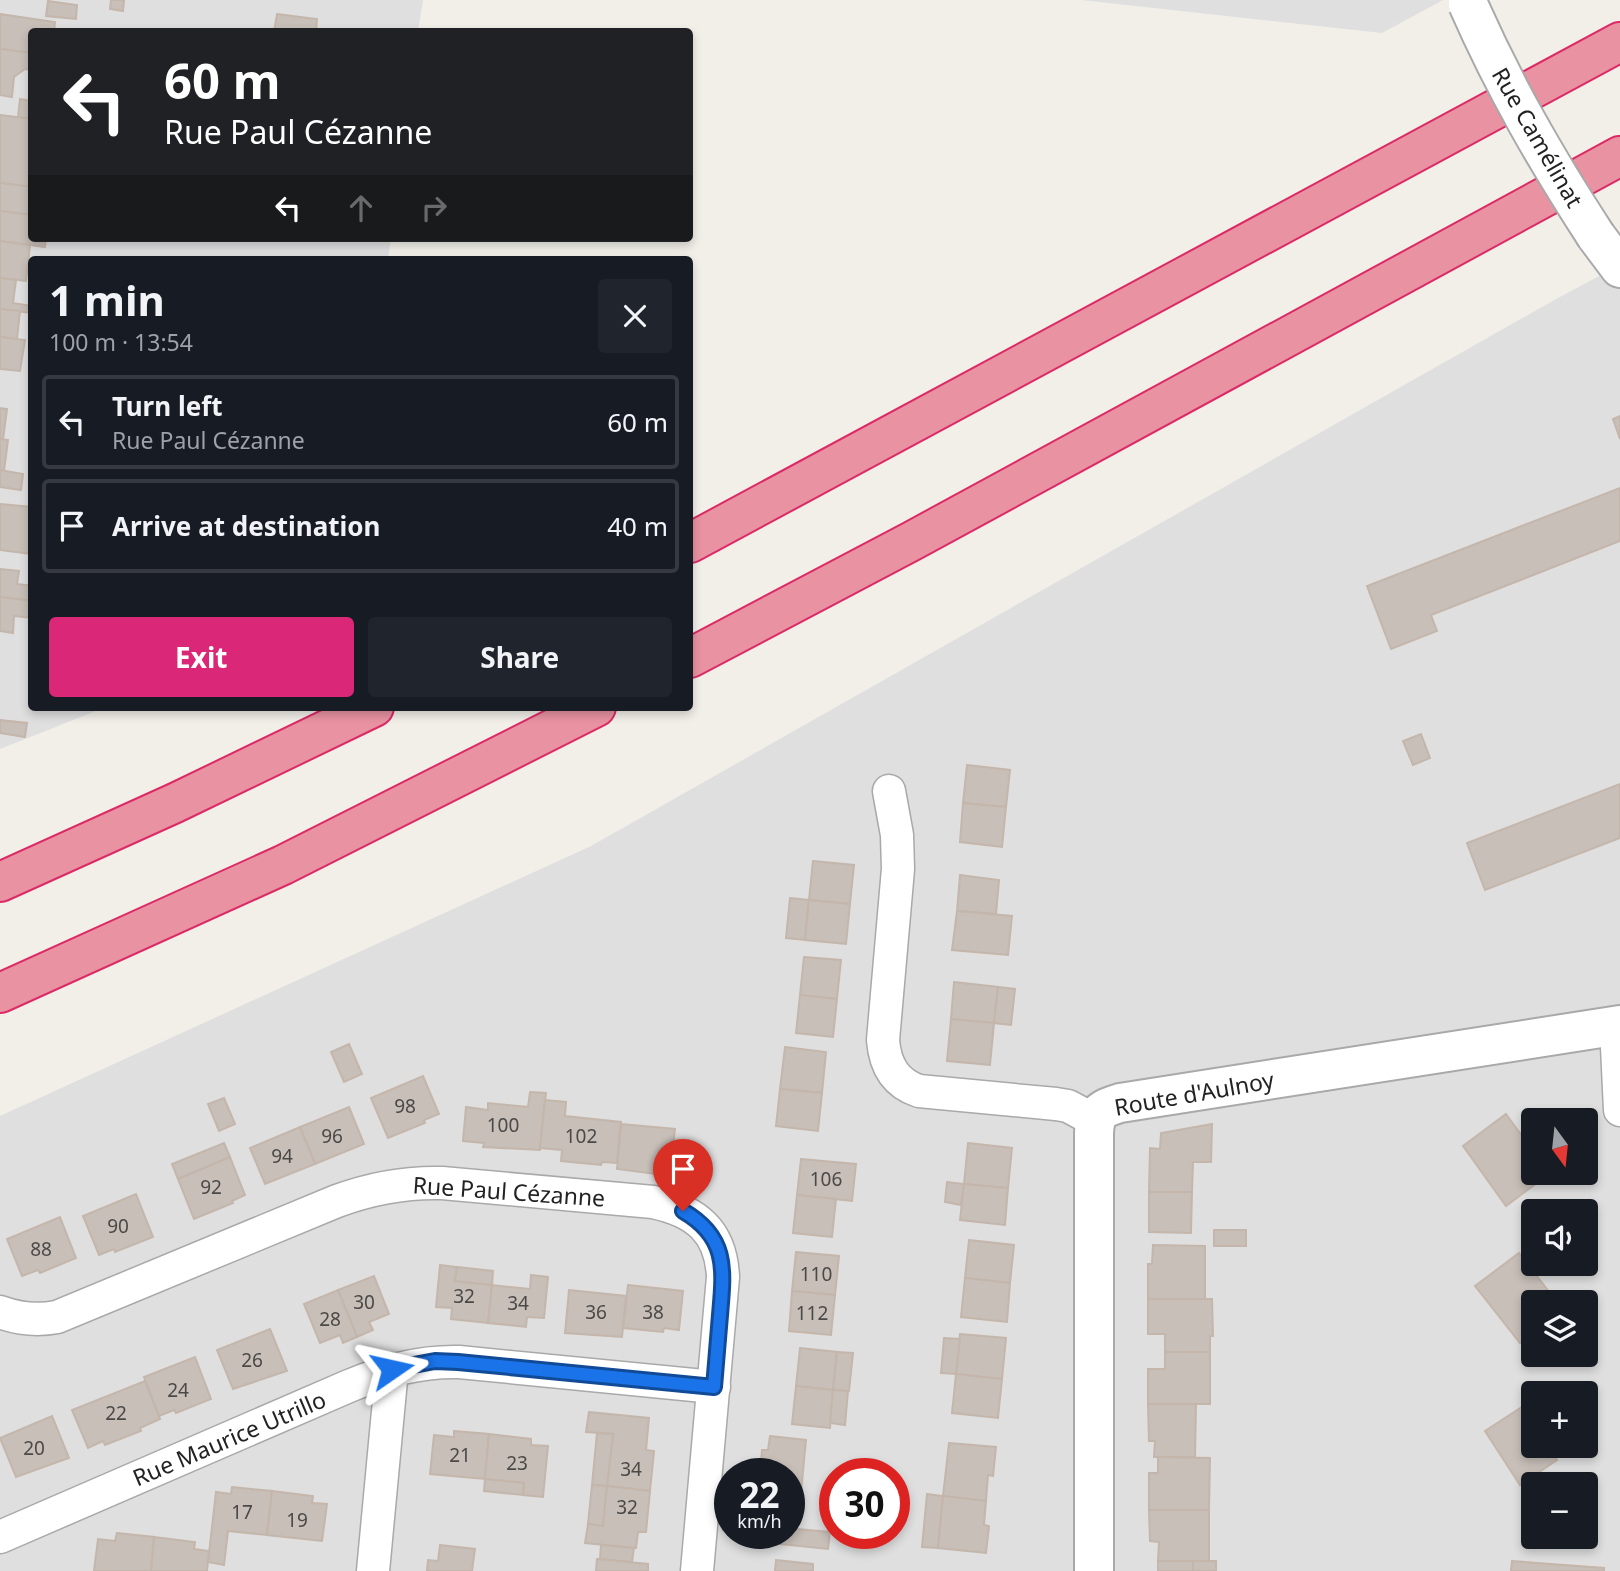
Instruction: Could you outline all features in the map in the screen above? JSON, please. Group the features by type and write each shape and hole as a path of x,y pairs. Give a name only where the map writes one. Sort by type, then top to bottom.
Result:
{"highway":[{"path":"693,541 1620,42"},
{"path":"693,655 912,541 1620,156"},
{"path":"0,882 175,803 366,711"},
{"path":"0,993 283,865 589,711"}],"street":[{"name":"Rue Camélinat","path":"1468,2 1505,85 1524,120 1552,169 1620,268"},
{"path":"888,791 897,835 898,869 883,1040 884,1052 894,1074 901,1082 919,1091 1056,1104 1068,1106 1094,1120"},
{"path":"1618,1025 1620,1110"},
{"name":"Route d'Aulnoy","path":"1094,1571 1094,1120 1100,1111 1120,1103 1618,1025"},
{"name":"Rue Paul Cézanne","path":"0,1312 24,1319 57,1317 338,1201 380,1188 419,1182 442,1183 653,1202 670,1206 693,1217 713,1237 719,1250 723,1277 697,1571"},
{"name":"Rue Maurice Utrillo","path":"0,1537 349,1385 392,1369 435,1361 458,1362 714,1387"},
{"path":"373,1571 392,1369"}],"shaded area":[{"path":"0,0 423,0 418,28 28,28 28,242 390,242 388,256 28,256 28,711 96,711 0,749"},
{"path":"1081,0 1443,0 1382,33"},
{"path":"1620,265 1620,1571 0,1571 0,1116 591,846"}],"building":[{"path":"111,0 124,0 123,11 110,9"},
{"path":"48,1 77,5 76,19 46,16"},
{"path":"0,14 55,22 54,28 28,28 28,52 0,49"},
{"path":"277,14 317,19 316,28 275,28"},
{"path":"0,49 28,52 28,69 14,77 12,97 0,95"},
{"path":"20,99 28,100 28,118 18,117"},
{"path":"0,115 28,118 28,186 0,183"},
{"path":"0,183 28,186 28,214 0,211"},
{"path":"0,211 28,214 28,242 46,242 45,247 0,241"},
{"path":"0,241 30,245 26,281 0,278"},
{"path":"0,278 16,280 13,303 28,305 28,312 0,309"},
{"path":"0,309 20,311 17,339 0,337"},
{"path":"0,337 25,340 20,371 0,369"},
{"path":"0,408 7,409 3,440 0,439"},
{"path":"1620,416 1620,439 1613,419"},
{"path":"0,439 8,440 4,471 0,470"},
{"path":"0,470 23,474 21,490 0,487"},
{"path":"1620,488 1620,541 1431,615 1437,631 1391,649 1367,586"},
{"path":"0,504 28,507 28,554 0,550"},
{"path":"0,569 19,571 17,584 28,585 28,600 0,597"},
{"path":"0,597 28,600 28,618 14,616 13,633 0,631"},
{"path":"0,720 27,723 25,737 0,733"},
{"path":"1421,734 1430,758 1413,765 1403,741"},
{"path":"967,765 1010,770 1006,807 963,803"},
{"path":"1620,784 1620,838 1485,890 1467,843"},
{"path":"963,803 1006,807 1002,847 960,842"},
{"path":"813,861 854,865 850,904 809,900"},
{"path":"960,875 999,880 996,914 957,911"},
{"path":"790,898 809,900 805,940 786,938"},
{"path":"809,900 850,904 846,944 805,940"},
{"path":"957,911 1012,916 1008,955 952,950"},
{"path":"804,957 841,960 837,999 800,995"},
{"path":"954,982 998,987 994,1023 951,1019"},
{"path":"998,987 1015,989 1011,1025 994,1023"},
{"path":"800,995 837,999 833,1037 796,1033"},
{"path":"951,1019 994,1023 990,1065 947,1061"},
{"path":"349,1044 362,1074 344,1082 331,1052"},
{"path":"785,1047 826,1052 822,1093 780,1089"},
{"path":"423,1076 439,1114 424,1120 425,1123 388,1138 371,1098"},
{"path":"780,1089 822,1093 818,1131 776,1126"},
{"path":"530,1092 546,1093 540,1150 483,1147 484,1143 463,1141 466,1107 488,1110 488,1103 528,1107"},
{"path":"224,1098 235,1124 219,1131 208,1104"},
{"path":"545,1100 566,1102 565,1116 621,1122 617,1163 602,1162 601,1165 561,1161 562,1150 540,1148"},
{"path":"349,1107 364,1144 315,1164 300,1127"},
{"path":"1506,1114 1521,1135 1521,1185 1534,1185 1506,1206 1463,1146"},
{"path":"621,1124 675,1129 671,1167 656,1166 655,1174 617,1169"},
{"path":"1212,1124 1211,1162 1193,1162 1192,1192 1149,1192 1150,1148 1160,1149 1161,1133"},
{"path":"300,1127 315,1164 265,1184 250,1148"},
{"path":"224,1143 230,1157 178,1179 172,1164"},
{"path":"968,1143 1012,1148 1008,1188 964,1184"},
{"path":"230,1157 245,1195 232,1201 233,1203 194,1219 178,1179"},
{"path":"801,1159 856,1164 852,1201 797,1195"},
{"path":"947,1182 964,1184 961,1205 945,1202"},
{"path":"964,1184 1008,1188 1005,1225 960,1220"},
{"path":"1149,1192 1192,1192 1191,1233 1149,1232"},
{"path":"136,1194 153,1237 115,1252 114,1249 99,1255 83,1216"},
{"path":"797,1195 836,1199 832,1237 793,1233"},
{"path":"60,1217 76,1258 40,1273 38,1270 22,1276 7,1239"},
{"path":"1214,1230 1246,1230 1246,1246 1214,1246"},
{"path":"969,1240 1014,1245 1010,1283 965,1278"},
{"path":"1153,1245 1205,1246 1205,1299 1148,1299 1148,1264 1152,1264"},
{"path":"796,1252 839,1256 835,1295 792,1291"},
{"path":"1519,1253 1521,1276 1537,1276 1548,1290 1521,1290 1520,1343 1475,1286"},
{"path":"440,1265 457,1267 455,1281 492,1285 488,1323 451,1319 452,1308 436,1307"},
{"path":"457,1267 493,1271 492,1285 455,1281"},
{"path":"531,1275 548,1277 544,1318 527,1317 526,1327 488,1323 492,1285 530,1289"},
{"path":"374,1276 389,1314 369,1322 373,1330 357,1337 338,1290"},
{"path":"965,1278 1010,1283 1007,1322 961,1317"},
{"path":"628,1285 683,1291 679,1330 664,1328 663,1332 623,1328"},
{"path":"338,1290 357,1337 343,1343 340,1335 320,1343 304,1304"},
{"path":"569,1290 626,1296 622,1337 565,1333"},
{"path":"792,1291 835,1295 831,1335 789,1331"},
{"path":"1148,1299 1212,1299 1213,1336 1210,1336 1210,1352 1165,1352 1165,1334 1148,1334"},
{"path":"270,1329 287,1371 233,1389 217,1350"},
{"path":"960,1334 1006,1338 1002,1379 956,1374"},
{"path":"944,1338 960,1339 956,1374 941,1373"},
{"path":"800,1348 837,1352 833,1390 796,1386"},
{"path":"837,1352 853,1353 849,1391 833,1390"},
{"path":"1165,1352 1210,1352 1210,1404 1148,1404 1148,1369 1165,1369"},
{"path":"195,1357 211,1399 176,1413 174,1410 159,1416 144,1377"},
{"path":"956,1374 1002,1379 998,1418 952,1413"},
{"path":"145,1381 160,1419 140,1428 141,1431 105,1445 103,1441 88,1448 72,1410"},
{"path":"796,1386 833,1390 830,1428 792,1424"},
{"path":"833,1390 848,1391 845,1425 830,1423"},
{"path":"1148,1404 1196,1404 1195,1457 1154,1457 1155,1441 1149,1441"},
{"path":"1521,1408 1521,1458 1557,1460 1539,1472 1521,1472 1520,1485 1485,1431"},
{"path":"589,1412 649,1418 646,1450 654,1451 650,1491 607,1486 613,1434 586,1432"},
{"path":"52,1416 69,1458 16,1477 0,1438"},
{"path":"454,1431 489,1434 485,1479 430,1474 434,1435 454,1437"},
{"path":"597,1433 613,1434 607,1486 592,1485"},
{"path":"489,1434 531,1439 531,1445 548,1446 543,1497 523,1495 524,1483 485,1479"},
{"path":"770,1436 806,1440 804,1458 761,1458 762,1450 768,1450"},
{"path":"949,1443 996,1447 993,1476 988,1475 986,1501 943,1496"},
{"path":"1158,1457 1210,1458 1209,1510 1149,1510 1149,1473 1158,1473"},
{"path":"485,1479 524,1483 523,1495 484,1491"},
{"path":"592,1485 607,1486 603,1526 588,1524"},
{"path":"607,1486 650,1491 646,1532 638,1532 636,1548 585,1543 588,1524 603,1526"},
{"path":"232,1487 272,1491 267,1535 228,1531 224,1565 208,1562 216,1492 231,1494"},
{"path":"272,1491 313,1496 312,1503 327,1504 322,1541 267,1535"},
{"path":"927,1494 943,1496 938,1548 922,1547"},
{"path":"943,1496 986,1501 984,1525 989,1526 986,1553 938,1548"},
{"path":"1149,1510 1209,1510 1209,1561 1158,1561 1159,1542 1150,1541"},
{"path":"805,1530 819,1531 819,1548 805,1547"},
{"path":"117,1533 154,1537 151,1571 94,1571 98,1539 115,1541"},
{"path":"154,1537 195,1542 194,1549 209,1551 207,1571 151,1571"},
{"path":"440,1545 475,1549 472,1571 427,1571 428,1560 438,1561"},
{"path":"601,1545 634,1548 632,1562 600,1559"},
{"path":"597,1559 648,1564 648,1571 596,1571"},
{"path":"776,1560 813,1564 813,1571 775,1571"},
{"path":"1158,1561 1193,1561 1193,1571 1158,1571"},
{"path":"1193,1561 1216,1561 1216,1571 1193,1571"},
{"path":"1512,1561 1604,1568 1604,1571 1511,1571"}],"route":[{"path":"392,1369 435,1361 458,1362 714,1387 723,1263 713,1237 703,1224 683,1211"}]}
